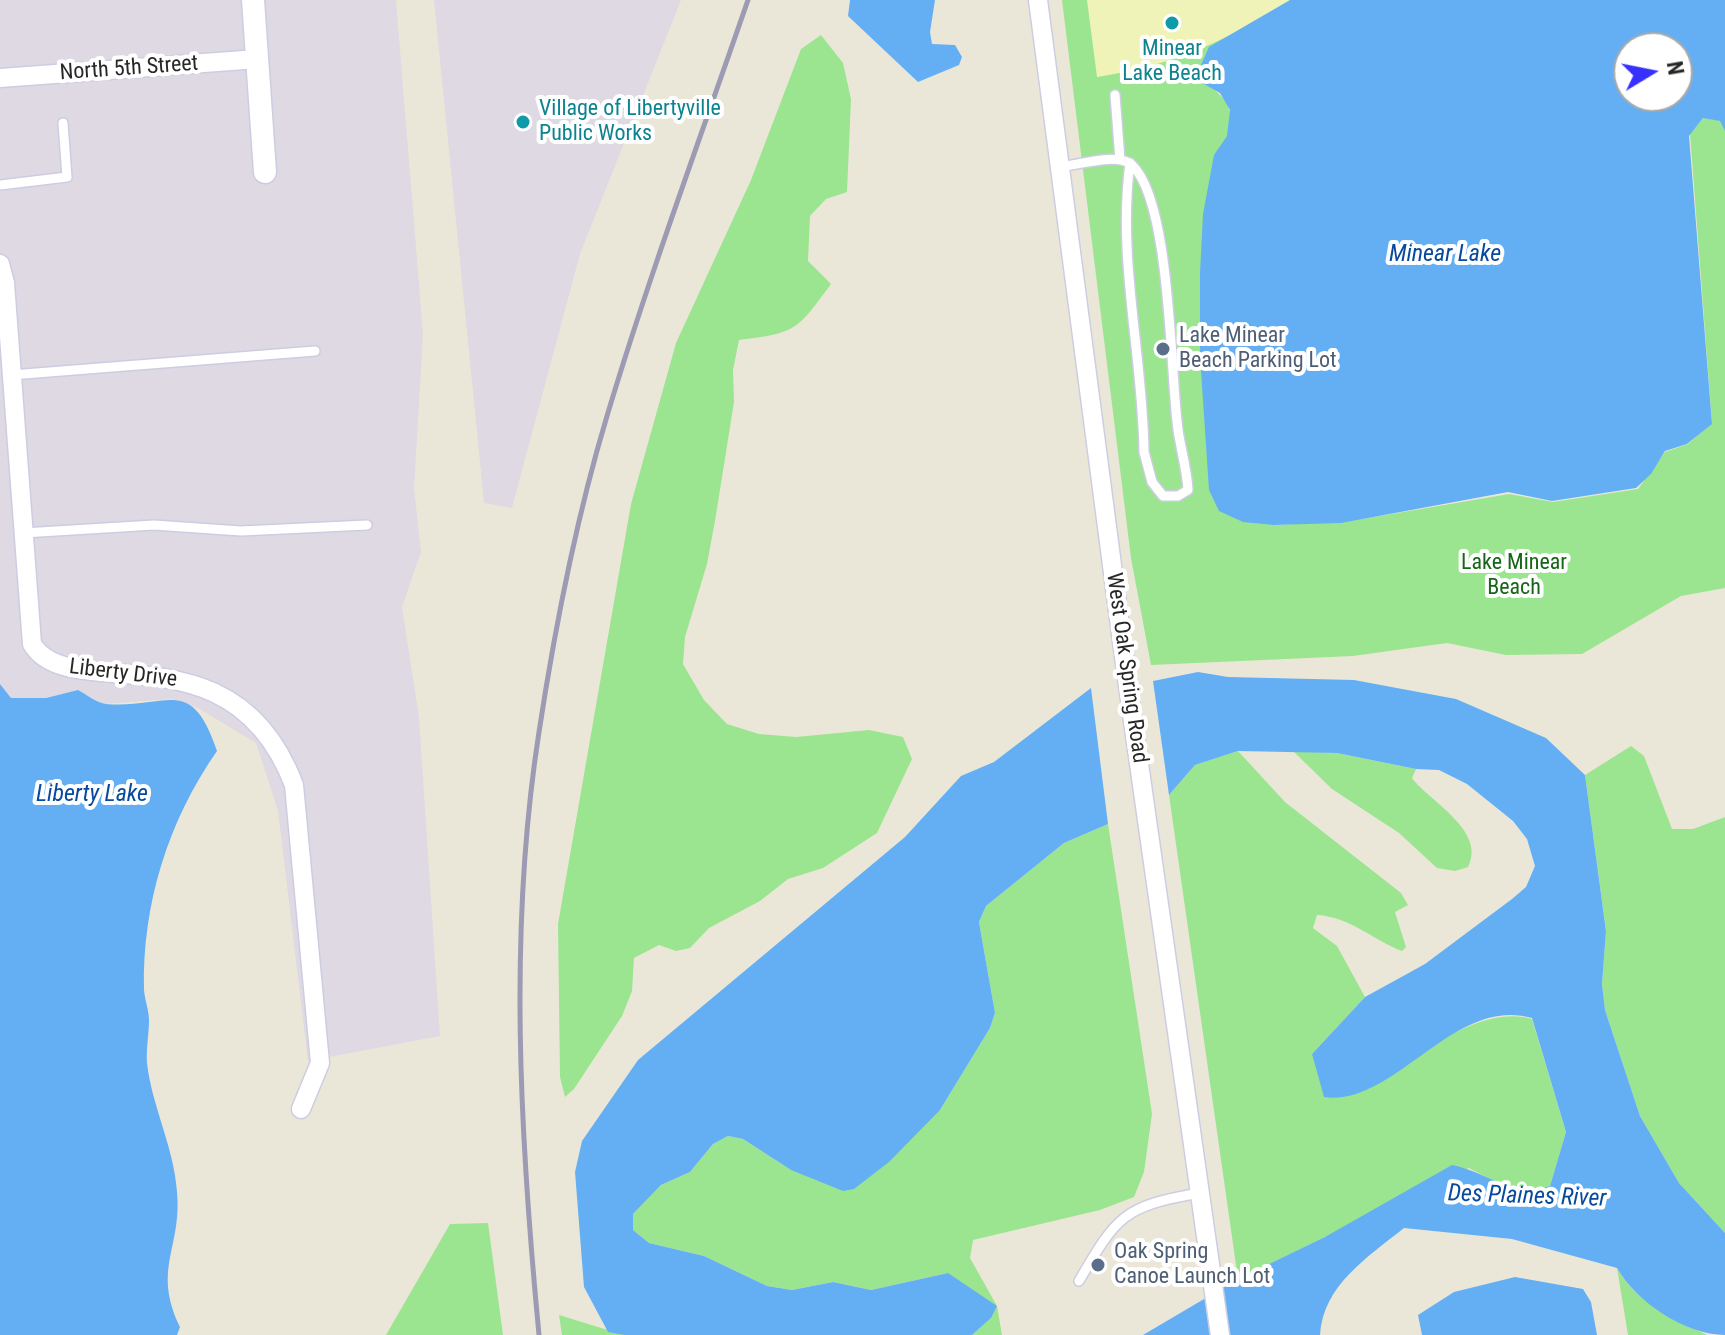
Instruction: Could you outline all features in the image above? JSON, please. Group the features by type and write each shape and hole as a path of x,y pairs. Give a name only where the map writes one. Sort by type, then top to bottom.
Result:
{"street":[{"path":"253,0 265,172"},
{"name":"West Oak Spring Road","path":"1038,0 1146,818 1220,1335"},
{"name":"North 5th Street","path":"0,78 258,59"},
{"name":"Liberty Drive","path":"0,264 6,294 30,632 40,657 59,666 170,677 226,697 268,734 284,760 294,785 320,1063 301,1109"}],"lane":[{"path":"1115,95 1125,162 1126,218 1144,452 1152,482 1163,496 1178,496 1188,490 1178,428 1161,253 1147,185 1125,162"},
{"path":"0,185 67,177 63,123"},
{"path":"1060,167 1125,162"},
{"path":"11,375 315,351"},
{"path":"23,533 154,525 241,531 367,525"},
{"path":"1079,1281 1106,1235 1127,1213 1200,1193"}],"shaded area":[{"path":"0,0 396,0 423,334 414,488 421,552 402,607 419,717 440,1036 308,1061 278,811 256,743 198,708 172,699 103,704 78,690 46,698 11,698 0,684"},
{"path":"434,0 681,0 580,254 512,508 484,503"}],"green space":[{"name":"Lake Minear Beach","path":"1062,0 1296,0 1211,86 1226,101 1232,117 1244,520 1279,525 1362,519 1509,494 1553,502 1638,489 1665,452 1688,444 1712,423 1690,134 1704,117 1721,121 1725,129 1725,588 1681,596 1582,654 1506,655 1447,643 1353,656 1151,665 1131,558"},
{"path":"821,35 843,63 851,99 847,192 826,199 810,216 808,261 831,284 794,327 773,335 739,340 733,370 734,402 715,521 707,564 685,637 683,664 704,700 727,724 759,734 796,737 869,730 903,737 912,759 877,833 823,868 788,879 760,901 709,928 690,948 676,951 659,945 634,958 632,991 622,1016 574,1089 565,1097 560,1077 558,924 631,504 676,343 751,180 801,49"},
{"path":"1631,746 1644,756 1672,829 1693,829 1725,817 1725,1233 1679,1183 1640,1116 1605,1010 1602,984 1606,930 1585,775"},
{"path":"1238,751 1285,802 1401,893 1408,905 1395,912 1406,947 1402,951 1350,924 1317,915 1313,928 1337,946 1365,997 1312,1054 1369,1089 1425,1050 1468,1026 1512,1016 1532,1019 1566,1132 1550,1186 1518,1188 1498,1183 1469,1168 1238,1279 1169,795 1195,765"},
{"path":"1293,751 1337,753 1416,769 1412,778 1454,818 1470,841 1472,854 1468,867 1455,871 1437,868 1399,833 1332,789"},
{"path":"1108,824 1152,1114 1144,1172 1134,1197 1100,1210 973,1240 970,1258 997,1306 1002,1335 972,1335 991,1318 948,1273 871,1290 833,1282 792,1290 767,1286 704,1256 649,1243 633,1230 633,1214 661,1185 690,1172 713,1144 728,1136 743,1139 791,1170 940,1110 990,1028 995,1013 979,922 986,906 1064,843"},
{"path":"488,1223 503,1335 386,1335 450,1224"},
{"path":"1617,1268 1645,1300 1707,1335 1628,1335"},
{"path":"559,1315 624,1335 562,1335"}],"sand":[{"name":"Minear Lake Beach","path":"1087,0 1296,0 1247,27 1177,58 1097,77"}],"water":[{"path":"850,0 935,0 930,32 932,44 955,45 962,57 959,65 918,82 848,16"},
{"name":"Minear Lake","path":"1290,0 1725,0 1725,131 1720,121 1703,118 1689,136 1712,424 1687,444 1665,451 1651,474 1636,488 1552,501 1508,492 1341,523 1274,525 1243,522 1219,511 1209,490 1200,356 1200,273 1203,214 1214,155 1227,136 1230,110 1220,93 1204,84 1201,65 1209,47"},
{"name":"Des Plaines River","path":"1198,672 1228,677 1354,680 1456,699 1546,738 1585,775 1606,931 1602,984 1605,1010 1640,1116 1679,1183 1725,1233 1725,1335 1694,1329 1664,1314 1636,1293 1617,1268 1512,1239 1404,1228 1362,1261 1338,1287 1323,1317 1320,1335 1143,1335 1238,1279 1325,1237 1452,1165 1511,1187 1535,1189 1550,1186 1566,1132 1532,1018 1503,1015 1476,1022 1375,1086 1350,1096 1324,1097 1312,1054 1365,997 1425,964 1526,887 1535,866 1527,839 1513,821 1467,784 1439,770 1416,769 1337,753 1238,751 1195,765 1169,795 1153,681"},
{"name":"Liberty Lake","path":"0,684 11,698 46,698 78,690 106,704 175,700 187,703 197,711 207,727 217,751 185,806 161,865 153,895 145,958 144,990 149,1020 147,1063 172,1159 177,1192 176,1229 168,1289 180,1327 177,1335 0,1335"},
{"path":"1091,688 1108,824 1064,843 986,906 979,922 995,1013 990,1028 940,1110 889,1162 854,1189 843,1191 791,1170 743,1139 728,1136 713,1144 690,1172 661,1185 633,1214 633,1230 649,1243 704,1256 767,1286 792,1290 833,1282 871,1290 948,1273 997,1306 991,1318 972,1335 624,1335 608,1332 584,1287 575,1172 582,1141 638,1060 905,837 961,776 994,762"},
{"path":"1515,1277 1583,1289 1591,1302 1597,1335 1422,1335 1418,1315 1454,1292"}],"railway":[{"path":"539,1335 522,1109 520,1033 523,882 539,732 567,573 607,416 640,311 748,0"}],"place":[{"name":"Minear Lake Beach","path":"1172,23"},
{"name":"Village of Libertyville Public Works","path":"523,122"},
{"name":"Lake Minear Beach Parking Lot","path":"1163,349"},
{"name":"Oak Spring Canoe Launch Lot","path":"1098,1265"}]}
